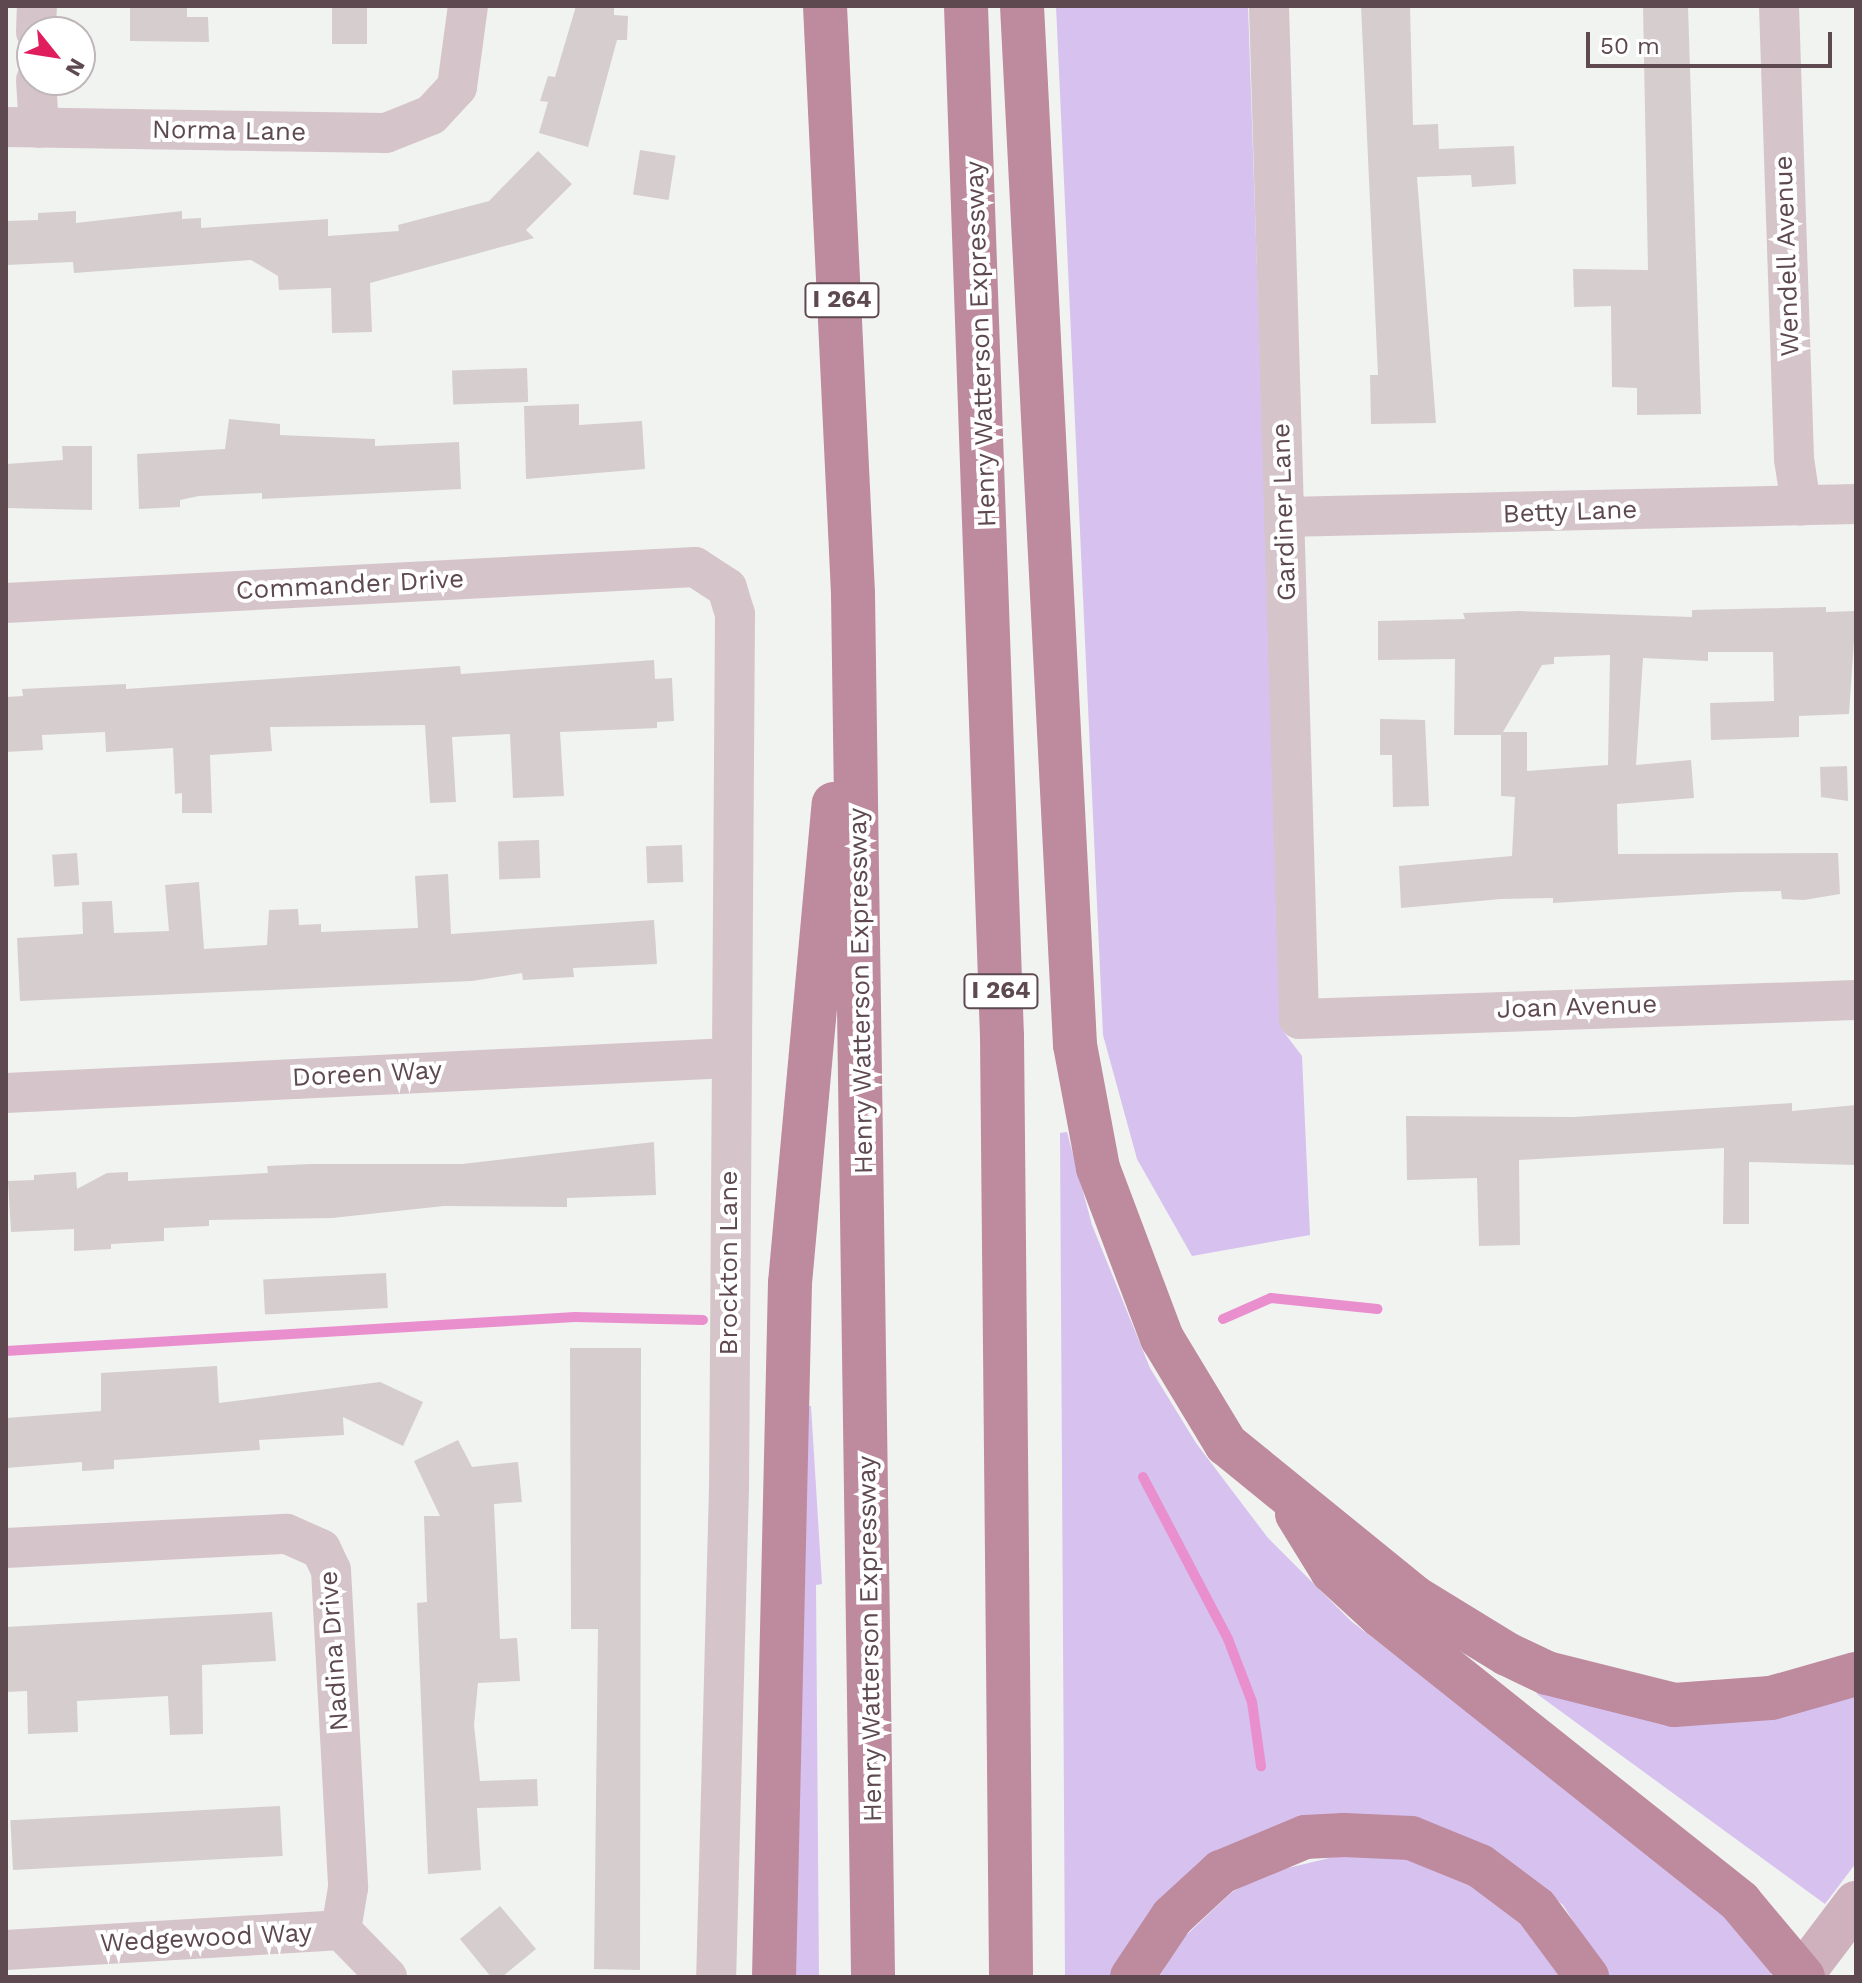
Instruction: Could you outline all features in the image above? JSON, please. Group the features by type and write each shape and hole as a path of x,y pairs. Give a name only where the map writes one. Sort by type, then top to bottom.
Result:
{"highway":[{"name":"Henry Watterson Expressway","path":"825,6 853,594 873,1977"},
{"name":"Henry Watterson Expressway","path":"966,6 1002,1020 1011,1977"},
{"path":"1022,6 1075,1045 1098,1168 1162,1338 1226,1444 1414,1597 1464,1631 1547,1673 1674,1705 1771,1698 1856,1674"},
{"path":"774,1977 790,1283 853,594"},
{"path":"1279,1485 1332,1571 1740,1902 1802,1976"},
{"path":"1132,1977 1172,1917 1221,1872 1305,1837 1344,1835 1411,1838 1480,1866 1536,1908 1587,1977"}],"main road":[{"path":"1802,1976 1856,1903"}],"street":[{"name":"Norma Lane","path":"23,128 386,133 444,104 464,67 468,6"},
{"name":"Gardiner Lane","path":"1269,6 1299,1019"},
{"name":"Wendell Avenue","path":"1779,6 1794,459 1801,505"},
{"path":"23,128 32,96"},
{"name":"Betty Lane","path":"1284,517 1856,504"},
{"name":"Commander Drive","path":"6,603 695,567"},
{"name":"Brockton Lane","path":"695,567 727,588 735,614 729,1058 729,1501 716,1977"},
{"name":"Joan Avenue","path":"1299,1019 1856,1000"},
{"name":"Doreen Way","path":"6,1093 729,1058"},
{"name":"Nadina Drive","path":"6,1548 287,1534 321,1549 331,1570 347,1856 341,1930"},
{"name":"Wedgewood Way","path":"6,1950 341,1930 387,1977"}],"shaded area":[{"path":"1056,6 1248,6 1283,1031 1302,1056 1310,1235 1192,1256 1137,1159 1103,1035"},
{"path":"1067,1132 1092,1225 1150,1368 1196,1443 1268,1538 1351,1621 1722,1909 1778,1965 1769,1977 1608,1977 1563,1905 1491,1848 1433,1824 1311,1819 1113,1977 1065,1977 1060,1133"},
{"path":"805,1406 811,1406 822,1584 816,1585 819,1977 794,1977"},
{"path":"1540,1689 1856,1696 1856,1863 1825,1904 1537,1694"},
{"path":"1346,1854 1409,1859 1447,1871 1515,1914 1564,1977 1159,1977 1181,1940 1232,1892 1267,1873"}],"building":[{"path":"130,6 187,6 187,17 208,17 209,42 130,41"},
{"path":"332,6 367,6 367,44 332,44"},
{"path":"576,6 614,6 614,15 628,16 627,40 617,40 588,147 539,133 548,102 540,101 548,76 555,77"},
{"path":"1361,6 1410,6 1413,125 1438,124 1439,149 1514,146 1516,184 1472,187 1471,175 1417,177 1436,423 1371,424 1370,375 1378,375"},
{"path":"1643,6 1688,6 1701,414 1637,415 1637,388 1612,387 1611,306 1574,307 1573,269 1648,270"},
{"path":"640,150 676,156 669,200 633,194"},
{"path":"538,151 572,184 526,230 534,238 370,283 372,332 332,333 331,288 279,290 278,276 251,260 74,273 73,262 6,265 6,221 38,220 38,213 76,211 76,223 182,211 182,219 201,218 201,228 328,219 328,236 399,231 398,225 489,201"},
{"path":"527,368 528,402 453,405 452,371"},
{"path":"579,404 579,425 642,421 645,469 526,479 524,406"},
{"path":"229,419 280,424 280,435 375,439 375,446 459,442 461,489 262,499 262,493 199,496 180,500 180,507 139,509 137,454 225,449"},
{"path":"62,446 92,446 92,510 6,508 6,464 63,460"},
{"path":"1826,607 1826,612 1856,611 1849,714 1799,716 1799,737 1711,740 1710,703 1774,701 1773,652 1708,652 1708,661 1643,658 1636,765 1691,760 1694,798 1617,804 1618,854 1838,853 1840,894 1804,900 1782,899 1781,891 1553,903 1553,898 1501,899 1401,908 1399,866 1512,856 1515,797 1501,796 1501,735 1454,735 1455,659 1378,660 1378,621 1465,619 1463,613 1520,611 1692,617 1692,610","holes":["1610,655 1608,765 1527,771 1527,732 1503,732 1542,665 1554,664 1554,657"]},
{"path":"654,660 655,679 672,678 674,721 657,722 657,728 560,732 564,796 513,798 510,734 452,737 456,802 430,803 425,725 270,727 272,751 210,755 212,813 182,813 182,793 175,794 173,748 106,752 105,732 42,735 43,750 6,752 6,697 23,696 22,689 126,684 126,689 460,666 461,674"},
{"path":"1380,719 1425,720 1429,806 1393,807 1392,755 1380,755"},
{"path":"1847,766 1848,801 1821,797 1820,767"},
{"path":"539,840 540,878 499,879 498,841"},
{"path":"682,845 683,882 647,883 646,846"},
{"path":"77,853 79,885 54,887 52,855"},
{"path":"448,874 451,934 654,920 657,964 573,968 574,977 523,980 522,973 472,981 20,1001 17,938 83,934 82,902 112,901 114,933 169,931 165,885 199,882 204,949 267,945 269,910 298,909 299,925 321,924 321,932 418,928 415,876"},
{"path":"1792,1103 1792,1111 1856,1105 1856,1165 1749,1162 1749,1224 1723,1224 1724,1148 1519,1160 1520,1245 1479,1246 1477,1178 1407,1180 1406,1116 1574,1117"},
{"path":"654,1142 656,1195 567,1198 567,1207 444,1206 332,1218 209,1220 209,1226 164,1228 164,1241 111,1244 111,1249 74,1251 74,1229 11,1232 8,1181 34,1180 34,1175 76,1172 77,1189 107,1173 128,1172 128,1181 268,1173 267,1166 462,1164"},
{"path":"386,1273 388,1308 265,1314 263,1279"},
{"path":"570,1348 641,1348 640,1970 594,1969 598,1629 571,1629"},
{"path":"217,1366 219,1403 380,1382 423,1402 403,1446 343,1417 344,1435 259,1440 260,1450 114,1460 114,1469 82,1471 82,1462 6,1468 6,1418 101,1411 101,1373"},
{"path":"458,1440 472,1467 518,1462 522,1502 494,1504 500,1639 517,1638 520,1681 478,1683 474,1725 480,1781 537,1779 538,1806 477,1808 481,1870 428,1874 417,1603 427,1602 424,1516 440,1516 414,1461"},
{"path":"272,1612 276,1661 202,1665 203,1734 170,1735 168,1696 77,1701 78,1732 28,1734 27,1691 6,1692 6,1627"},
{"path":"280,1806 283,1856 13,1870 10,1820"},
{"path":"500,1906 536,1949 502,1977 491,1977 460,1939"}],"waterway":[{"path":"1223,1319 1271,1298 1377,1309"},
{"path":"6,1351 575,1317 703,1320"},
{"path":"1143,1477 1228,1639 1252,1702 1261,1766"}]}
